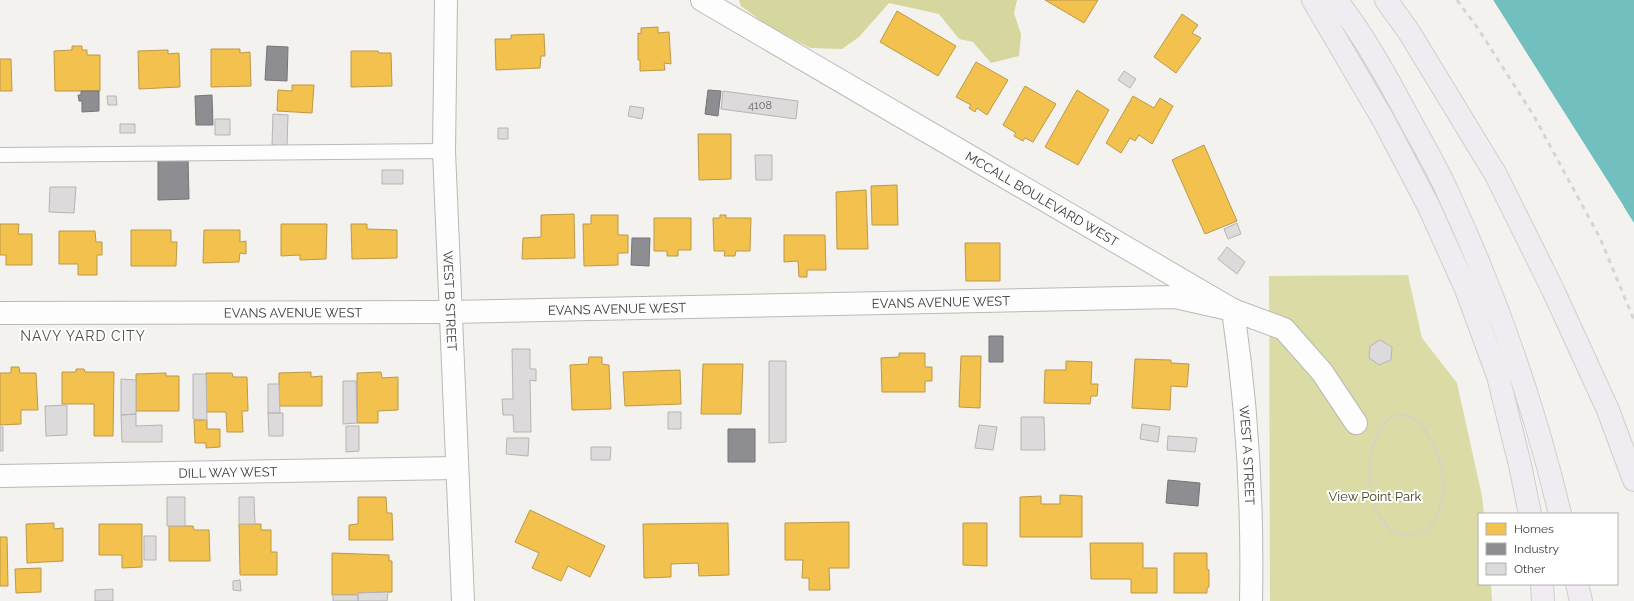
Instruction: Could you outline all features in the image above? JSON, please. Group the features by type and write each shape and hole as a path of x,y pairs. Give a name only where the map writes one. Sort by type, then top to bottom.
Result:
{"highway":[{"path":"1313,0 1391,134 1429,207 1466,289 1498,376 1520,465 1530,513"},
{"path":"1336,0 1351,18 1394,92 1448,192 1517,361 1546,455 1560,513"},
{"path":"1386,0 1409,32 1496,175 1553,290 1608,410 1634,480"},
{"path":"1542,585 1543,601"},
{"path":"1577,585 1581,601"}],"street":[{"name":"WEST B STREET","path":"446,0 444,151 462,601"},
{"name":"MCCALL BOULEVARD WEST","path":"702,0 1233,310 1284,329 1322,372 1356,423"},
{"name":"EVANS AVENUE WEST","path":"0,314 451,312 1176,297 1233,310"},
{"name":"WEST A STREET","path":"1233,310 1242,371 1252,552 1251,601"},
{"name":"DILL WAY WEST","path":"0,476 456,468"}],"lane":[{"path":"0,154 444,151"}],"path":[{"path":"1399,415 1409,416 1416,420 1429,435 1437,454 1442,472 1444,488 1441,506 1435,520 1428,530 1418,534 1404,535 1393,531 1384,522 1371,494 1369,468 1376,437 1389,419 1399,415"}],"green space":[{"path":"739,0 1017,0 1014,13 1021,34 1019,56 991,63 973,42 959,39 939,14 889,3 859,37 842,49 810,48 770,27 741,6"},
{"name":"View Point Park","path":"1408,275 1422,338 1457,383 1482,496 1484,513 1478,513 1478,585 1491,585 1492,601 1270,601 1269,276"}],"water":[{"path":"1493,0 1634,0 1634,232 1623,205"}],"pier":[{"path":"1491,0 1493,0 1634,223 1634,234 1632,233 1621,206"}],"building: Homes":[{"path":"1045,0 1098,0 1084,23"},
{"path":"897,11 956,46 938,76 880,42"},
{"path":"1182,14 1198,25 1192,33 1201,38 1176,73 1154,57"},
{"path":"658,27 658,33 669,32 671,64 664,63 665,70 640,71 640,60 638,60 638,33 641,34 641,28"},
{"path":"544,34 545,56 541,56 540,68 496,70 495,39 511,39 511,35"},
{"path":"72,46 82,46 82,50 87,50 87,55 100,55 100,91 55,91 54,51 72,50"},
{"path":"211,49 240,49 240,53 250,52 251,86 211,87"},
{"path":"168,50 168,54 179,53 180,87 139,89 138,51"},
{"path":"351,51 378,51 379,53 391,53 392,86 351,87"},
{"path":"0,59 11,59 12,91 0,91"},
{"path":"976,62 1008,80 987,115 977,108 975,112 969,108 971,105 956,97"},
{"path":"292,85 314,85 312,113 277,111 278,90 292,91"},
{"path":"1025,86 1056,104 1033,142 1025,138 1023,141 1014,136 1016,133 1003,125"},
{"path":"1077,90 1109,110 1078,165 1045,147"},
{"path":"1133,96 1154,108 1160,98 1173,106 1152,144 1139,135 1135,141 1130,138 1121,153 1106,143"},
{"path":"698,134 731,134 731,179 699,180"},
{"path":"1204,145 1237,221 1205,234 1172,160"},
{"path":"897,185 898,225 872,225 871,186"},
{"path":"866,190 868,249 837,249 836,192"},
{"path":"574,214 575,258 522,259 523,238 541,237 541,215"},
{"path":"591,215 618,215 618,235 628,235 628,253 618,253 618,265 584,266 583,224 591,224"},
{"path":"720,215 726,215 726,218 751,218 750,251 736,251 735,256 724,256 725,251 714,251 713,218 720,218"},
{"path":"654,218 691,218 691,250 678,250 678,256 667,256 667,251 654,251"},
{"path":"0,224 19,224 18,234 32,234 32,265 6,265 6,255 0,255"},
{"path":"281,224 327,224 326,259 300,260 300,255 281,256"},
{"path":"351,224 367,224 367,229 397,230 397,258 352,259"},
{"path":"131,230 171,230 171,242 177,242 176,266 131,266"},
{"path":"204,230 240,230 240,242 246,241 246,254 240,253 239,262 203,263"},
{"path":"59,231 95,231 96,242 102,242 102,255 97,255 97,275 78,275 78,264 59,264"},
{"path":"784,235 825,235 826,270 807,270 807,277 799,277 798,261 784,262"},
{"path":"965,243 1000,243 1000,281 966,281"},
{"path":"899,353 925,353 925,367 932,367 932,381 925,381 925,392 882,392 881,358 899,357"},
{"path":"961,356 981,356 980,408 959,407"},
{"path":"589,357 602,357 602,364 609,365 611,409 572,410 570,365 588,364"},
{"path":"1135,359 1171,360 1171,363 1189,364 1187,387 1171,386 1170,410 1132,408"},
{"path":"1066,361 1092,362 1091,384 1098,384 1097,396 1091,396 1090,404 1044,403 1045,370 1066,370"},
{"path":"703,364 743,364 741,414 701,414"},
{"path":"11,367 19,367 20,373 36,373 38,410 21,410 21,424 0,425 0,373 11,373"},
{"path":"76,369 84,369 85,372 114,372 113,436 94,436 94,404 62,404 62,372 76,372"},
{"path":"680,370 681,404 625,406 623,372"},
{"path":"311,372 311,377 322,376 322,406 279,406 279,373"},
{"path":"381,372 382,378 398,377 398,410 378,411 378,423 357,423 357,373"},
{"path":"166,373 166,376 179,376 179,411 136,411 136,374"},
{"path":"206,373 232,373 233,377 247,377 248,411 242,411 243,432 227,432 226,412 206,412"},
{"path":"194,420 207,420 207,429 220,429 220,447 206,448 206,443 195,443"},
{"path":"1060,495 1082,496 1082,537 1020,537 1020,497 1041,496 1041,504 1060,504"},
{"path":"358,497 386,497 387,513 392,513 393,540 349,540 349,525 358,524"},
{"path":"530,510 605,546 590,577 568,566 561,581 532,568 539,553 515,542"},
{"path":"849,522 849,568 829,568 830,590 809,590 809,578 802,578 803,560 785,560 785,523"},
{"path":"54,523 54,529 63,528 63,561 27,563 26,524"},
{"path":"728,523 729,575 699,576 698,563 671,564 671,577 644,578 643,524"},
{"path":"963,523 987,523 987,566 963,565"},
{"path":"99,524 142,524 142,567 122,568 122,555 99,555"},
{"path":"239,524 261,524 261,530 271,530 271,552 277,552 277,575 240,575"},
{"path":"169,526 193,526 194,530 209,530 210,561 169,561"},
{"path":"0,537 7,537 8,586 0,586"},
{"path":"1090,543 1143,543 1143,568 1157,568 1157,593 1131,593 1131,579 1091,579"},
{"path":"332,553 389,555 389,561 392,561 392,592 358,593 358,595 332,595"},
{"path":"1174,553 1207,553 1209,587 1207,588 1207,593 1174,593"},
{"path":"41,568 41,592 16,593 15,569"}],"building: Industry":[{"path":"267,46 288,47 287,81 265,80"},
{"path":"708,90 721,91 718,116 705,114"},
{"path":"81,91 99,91 99,111 82,112 82,101 79,101 78,95 81,95"},
{"path":"212,95 213,125 196,125 195,96"},
{"path":"158,157 188,157 189,199 158,200"},
{"path":"632,238 650,238 649,266 631,265"},
{"path":"989,336 1003,336 1003,362 989,362"},
{"path":"728,429 755,429 755,462 728,462"},
{"path":"1168,480 1200,483 1198,506 1166,503"}],"building: Other":[{"path":"1124,71 1136,79 1130,88 1118,80"},
{"path":"723,91 798,101 796,119 721,109"},
{"path":"107,96 116,96 117,105 108,105"},
{"path":"630,106 644,108 642,119 628,116"},
{"path":"273,114 288,115 287,146 272,145"},
{"path":"215,119 230,119 230,135 215,135"},
{"path":"120,124 135,124 135,133 120,133"},
{"path":"498,128 508,128 508,139 498,139"},
{"path":"755,155 772,155 772,180 756,180"},
{"path":"382,170 403,170 403,184 382,184"},
{"path":"50,187 76,187 74,213 49,212"},
{"path":"1237,223 1241,234 1228,239 1224,229"},
{"path":"1227,247 1245,262 1237,274 1218,259"},
{"path":"1380,340 1392,347 1391,360 1379,365 1369,358 1370,346"},
{"path":"512,349 530,349 530,369 536,369 536,381 530,380 531,432 514,432 513,415 503,415 502,399 513,399"},
{"path":"769,361 786,361 786,442 769,443"},
{"path":"193,374 206,374 207,420 193,419"},
{"path":"121,379 136,380 136,414 121,415"},
{"path":"343,381 356,381 357,423 343,424"},
{"path":"268,384 279,384 280,413 268,413"},
{"path":"67,405 67,435 46,436 45,406"},
{"path":"668,412 681,412 681,429 668,429"},
{"path":"268,413 283,413 283,436 269,436"},
{"path":"136,414 136,426 162,425 162,442 122,442 121,415"},
{"path":"1021,417 1044,417 1045,450 1021,450"},
{"path":"1142,424 1160,427 1158,442 1140,439"},
{"path":"979,425 997,427 993,450 975,448"},
{"path":"346,426 359,426 359,451 346,452"},
{"path":"0,427 3,427 3,451 0,451"},
{"path":"1168,436 1197,438 1195,452 1167,450"},
{"path":"507,438 529,438 528,456 506,454"},
{"path":"591,447 611,447 610,460 591,460"},
{"path":"167,497 185,497 185,526 167,526"},
{"path":"239,497 254,497 255,524 239,524"},
{"path":"144,536 156,536 156,560 144,560"},
{"path":"240,580 241,591 233,590 233,581"},
{"path":"113,589 113,601 95,601 95,590"},
{"path":"388,592 387,601 358,601 358,593"},
{"path":"333,595 358,595 358,601 333,601"}],"railway":[{"path":"1457,0 1479,30 1535,118 1600,238 1634,320"}],"district":[{"name":"NAVY YARD CITY","path":"83,336"}]}
